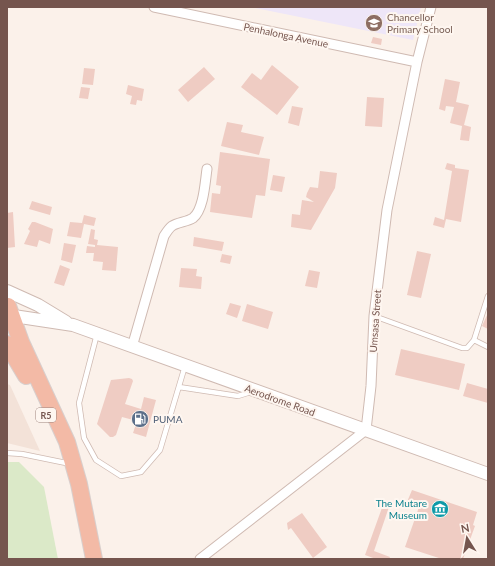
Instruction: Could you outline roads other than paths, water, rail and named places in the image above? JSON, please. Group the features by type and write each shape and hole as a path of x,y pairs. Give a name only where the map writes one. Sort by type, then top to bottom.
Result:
{"highway":[{"name":"R5","path":"8,305 21,342 67,442 79,484 94,559"},
{"name":"R5","path":"7,344 38,398 66,463 85,559"}],"street":[{"name":"Penhalonga Avenue","path":"154,7 417,62"},
{"name":"Umsasa Street","path":"366,430 371,386 374,316 387,210 417,62 431,7"},
{"path":"132,347 164,236 173,226 194,217 200,208 207,169"},
{"name":"Aerodrome Road","path":"8,305 38,305 73,326"},
{"name":"Aerodrome Road","path":"8,305 97,334 488,474"},
{"path":"200,559 366,430"}],"lane":[{"path":"374,316 462,348 467,348 474,340 488,296"},
{"path":"97,334 79,403 84,438 96,460 121,476 141,472 160,450 185,366"},
{"path":"474,340 488,347"},
{"path":"178,387 238,396 254,390"},
{"path":"7,453 22,454 66,463"}],"place":[{"name":"Chancellor Primary School","path":"374,23"},
{"name":"PUMA","path":"140,419"},
{"name":"The Mutare Museum","path":"440,509"}]}
